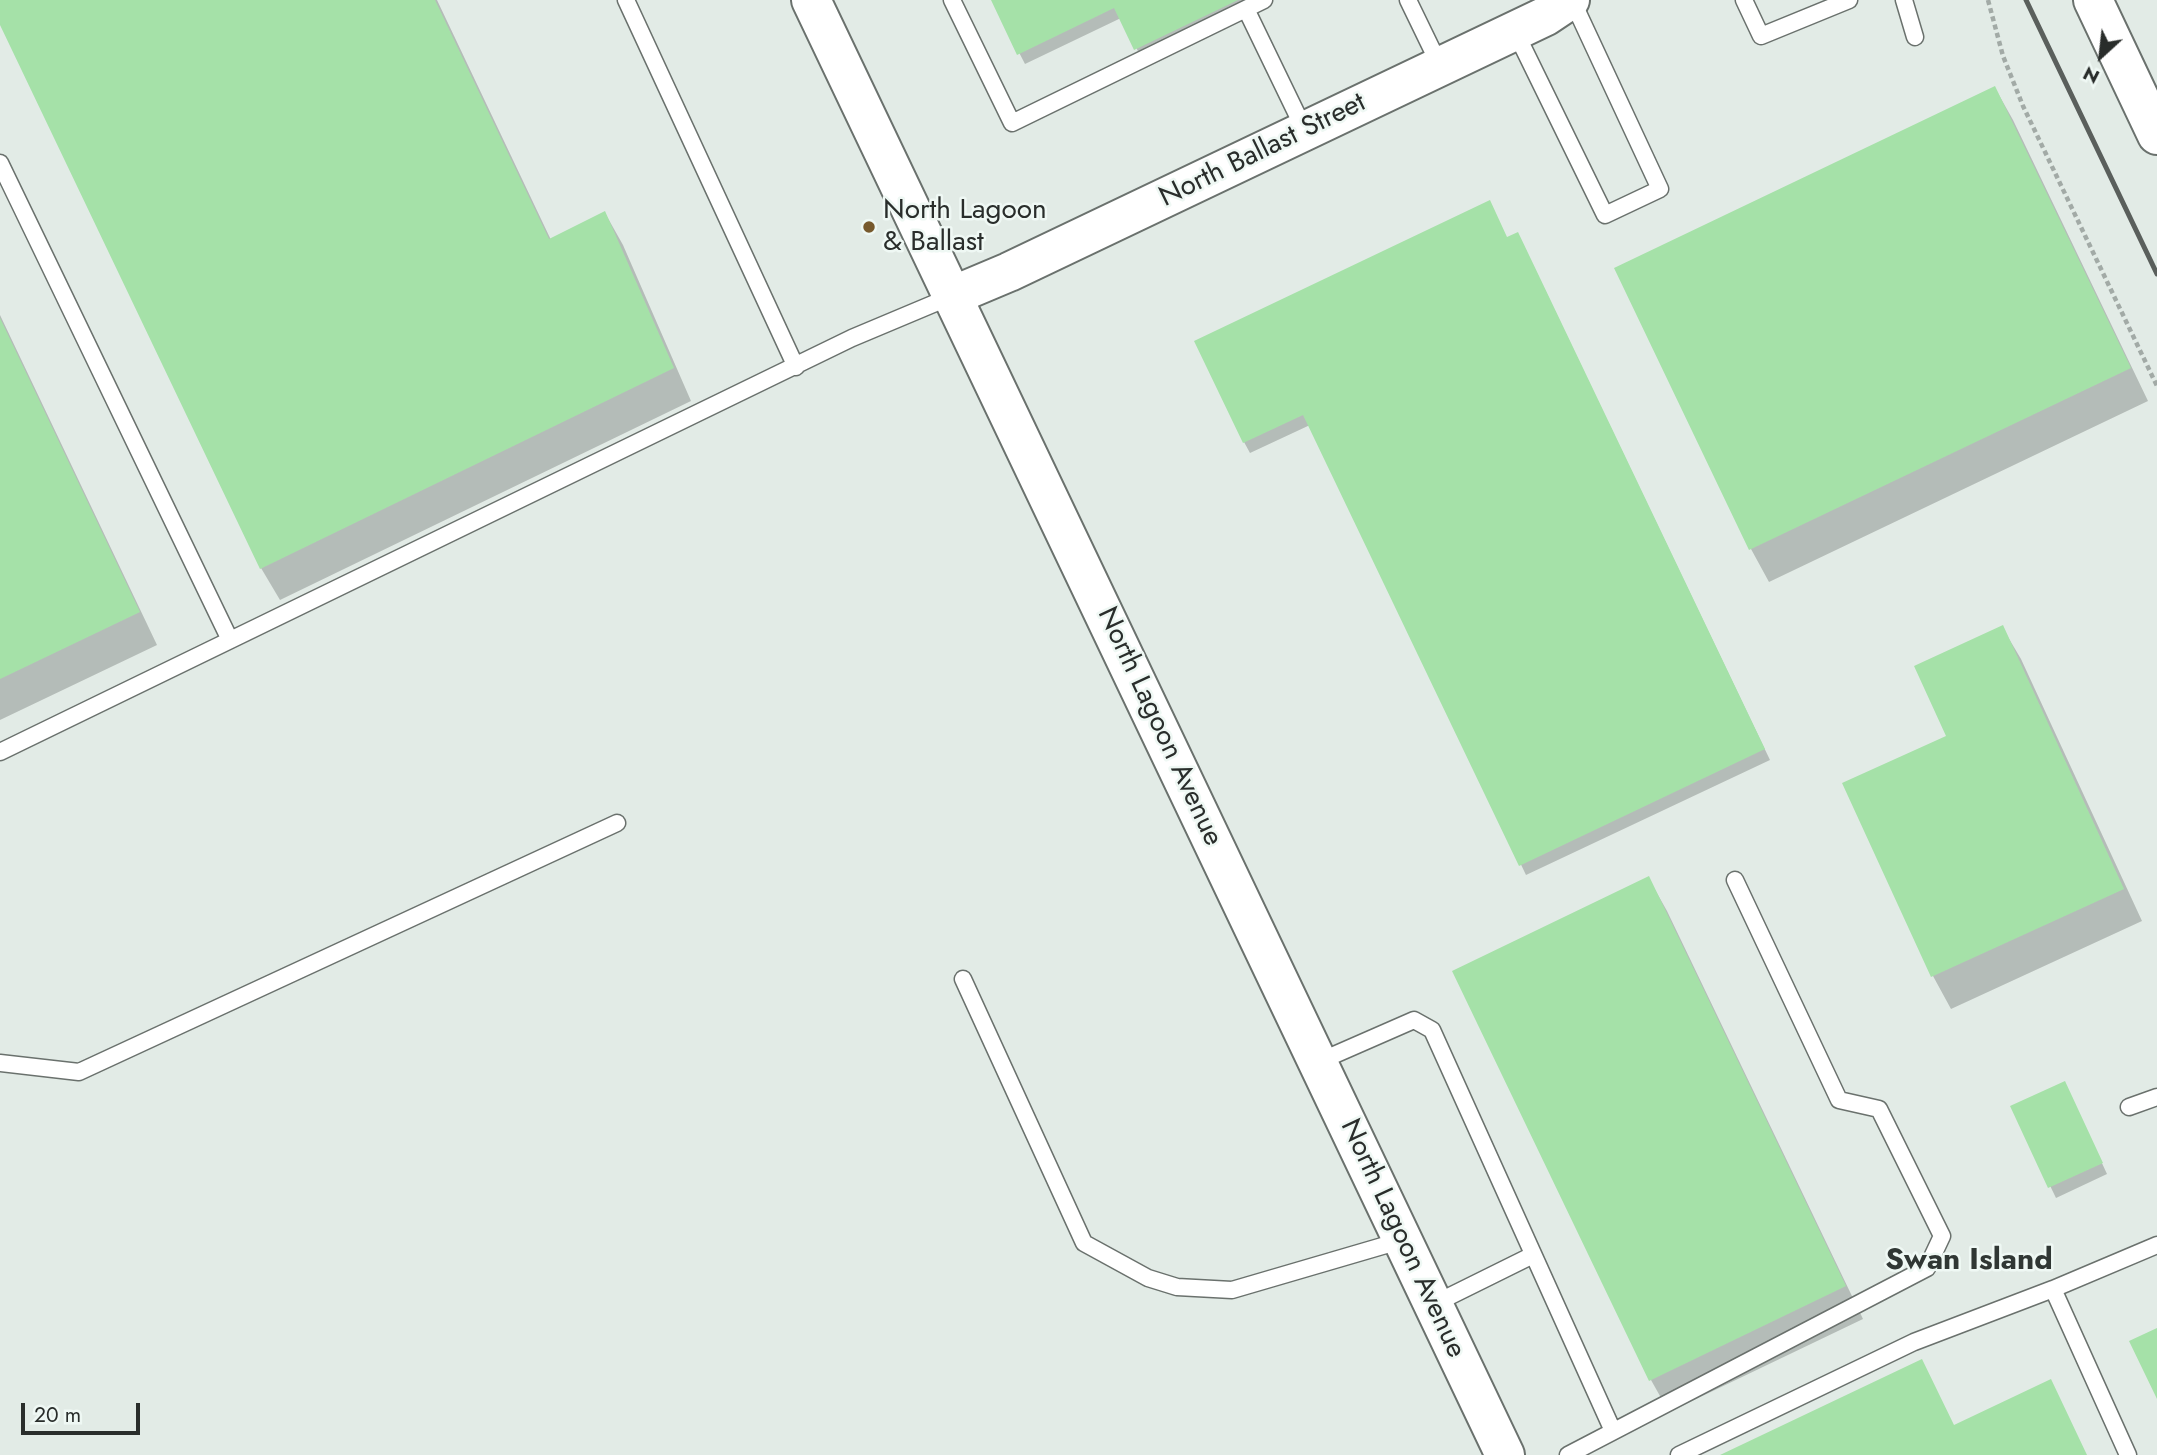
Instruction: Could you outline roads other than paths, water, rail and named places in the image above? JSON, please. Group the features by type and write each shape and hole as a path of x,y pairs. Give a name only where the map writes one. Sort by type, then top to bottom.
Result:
{"street":[{"name":"North Lagoon Avenue","path":"811,0 1505,1455"},
{"name":"North Ballast Street","path":"953,296 1305,131 1515,30 1571,0"},
{"path":"2093,0 2154,120"}],"lane":[{"path":"626,0 796,367"},
{"path":"952,0 1012,122 1264,0"},
{"path":"1408,0 1440,66"},
{"path":"1515,30 1605,215 1660,189 1571,0"},
{"path":"1744,0 1761,36 1849,0"},
{"path":"1904,0 1915,37"},
{"path":"1246,9 1305,131"},
{"path":"0,163 230,640"},
{"path":"0,752 852,338 953,296"},
{"path":"0,1063 79,1072 617,823"},
{"path":"1568,1455 1927,1268 1942,1236 1880,1109 1839,1100 1735,880"},
{"path":"963,979 1084,1243 1148,1278 1177,1287 1232,1290 1403,1240"},
{"path":"1318,1062 1414,1020 1432,1030 1613,1431"},
{"path":"2129,1107 2157,1097"},
{"path":"1679,1455 1914,1342 2053,1289 2157,1245"},
{"path":"1434,1304 1534,1255"},
{"path":"2053,1289 2128,1455"}],"railway":[{"path":"2026,0 2157,274"}],"place":[{"name":"North Lagoon & Ballast","path":"869,227"}],"district":[{"name":"Swan Island","path":"1969,1262"}]}
